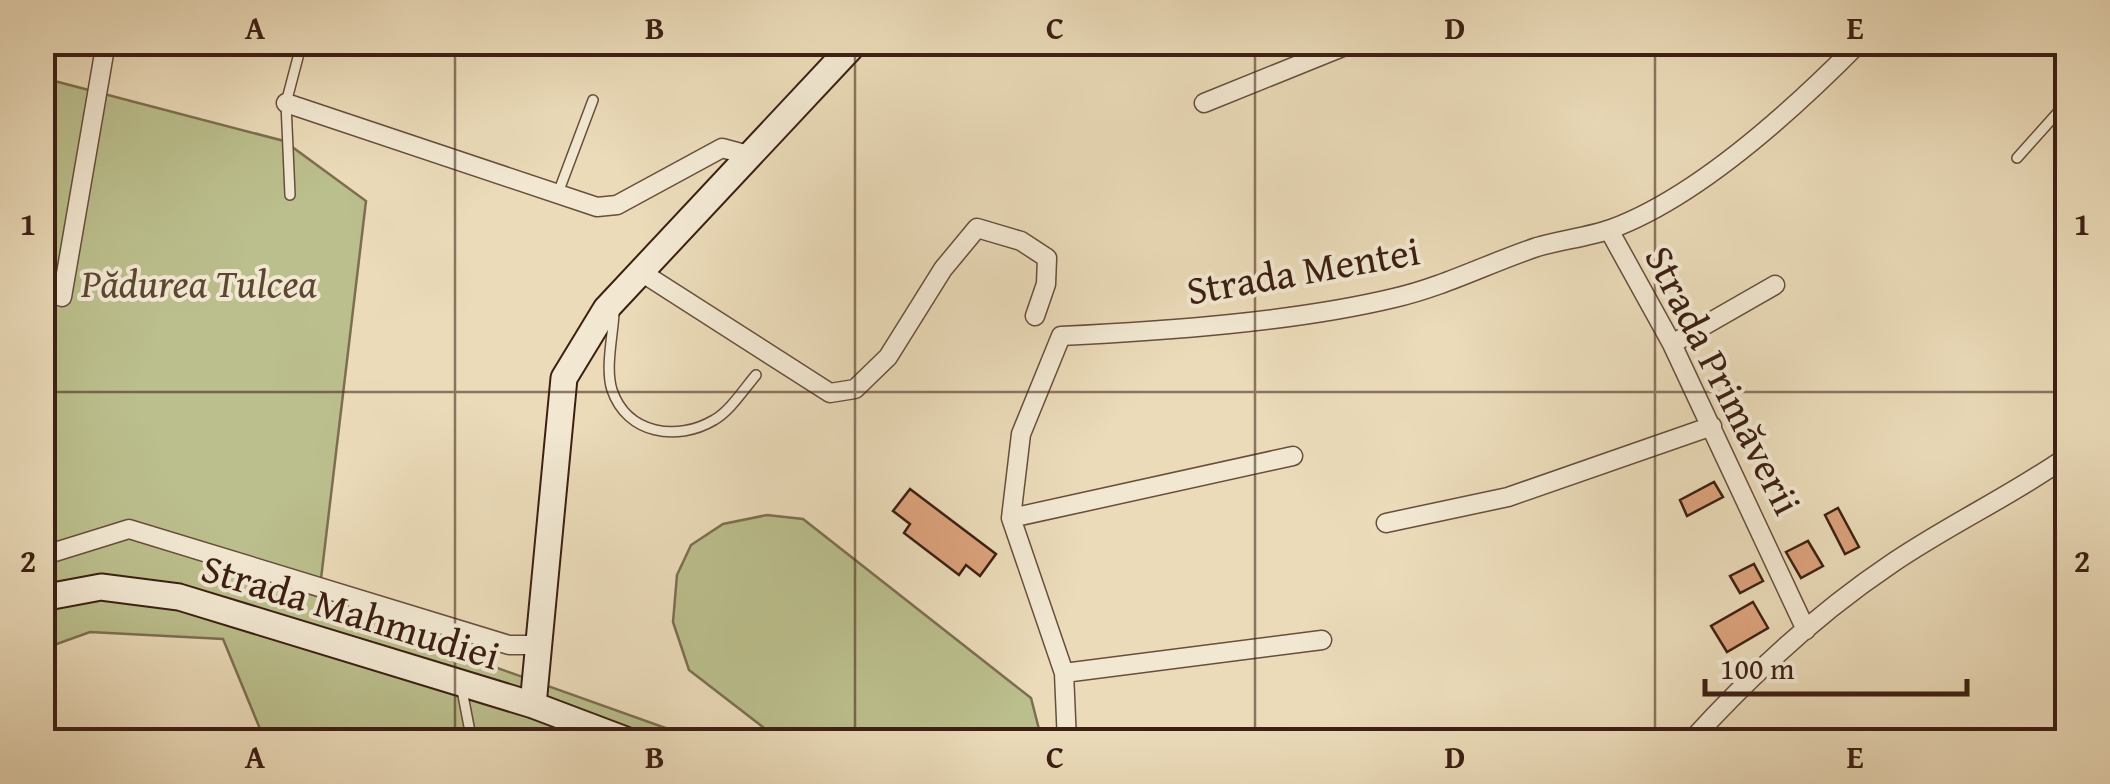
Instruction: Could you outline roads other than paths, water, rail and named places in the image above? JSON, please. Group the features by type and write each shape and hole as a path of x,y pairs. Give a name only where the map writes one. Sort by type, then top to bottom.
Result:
{"main road":[{"path":"533,705 564,378 586,337 615,300 856,42"},
{"name":"Strada Mahmudiei","path":"42,598 100,587 178,598 533,705 631,742"}],"street":[{"path":"62,297 106,42"},
{"path":"1204,103 1356,42"},
{"name":"Strada Primăverii","path":"1806,630 1672,344 1609,230 1706,174 1830,72 1860,42"},
{"path":"286,103 597,208 617,205 722,148 752,156"},
{"path":"641,272 830,393 855,389 888,358 944,269 977,228 1020,241 1046,258 1046,284 1035,316"},
{"name":"Strada Mentei","path":"1011,518 1021,434 1060,336 1226,322 1396,298 1530,250 1609,230"},
{"path":"1672,344 1775,285"},
{"path":"1386,523 1508,497 1712,426"},
{"path":"1067,742 1064,673 1011,518 1293,456"},
{"path":"1690,742 1806,630 1891,563 2018,491 2068,456"},
{"path":"42,556 129,529 509,645 540,645"},
{"path":"1064,673 1322,640"}],"lane":[{"path":"290,195 286,103 302,42"},
{"path":"558,194 593,100"},
{"path":"2017,158 2068,101"},
{"path":"615,300 612,389 628,414 654,433 676,433 715,420 756,375"},
{"path":"460,683 472,742"}],"park label":[{"name":"Pădurea Tulcea","path":"199,282"}]}
